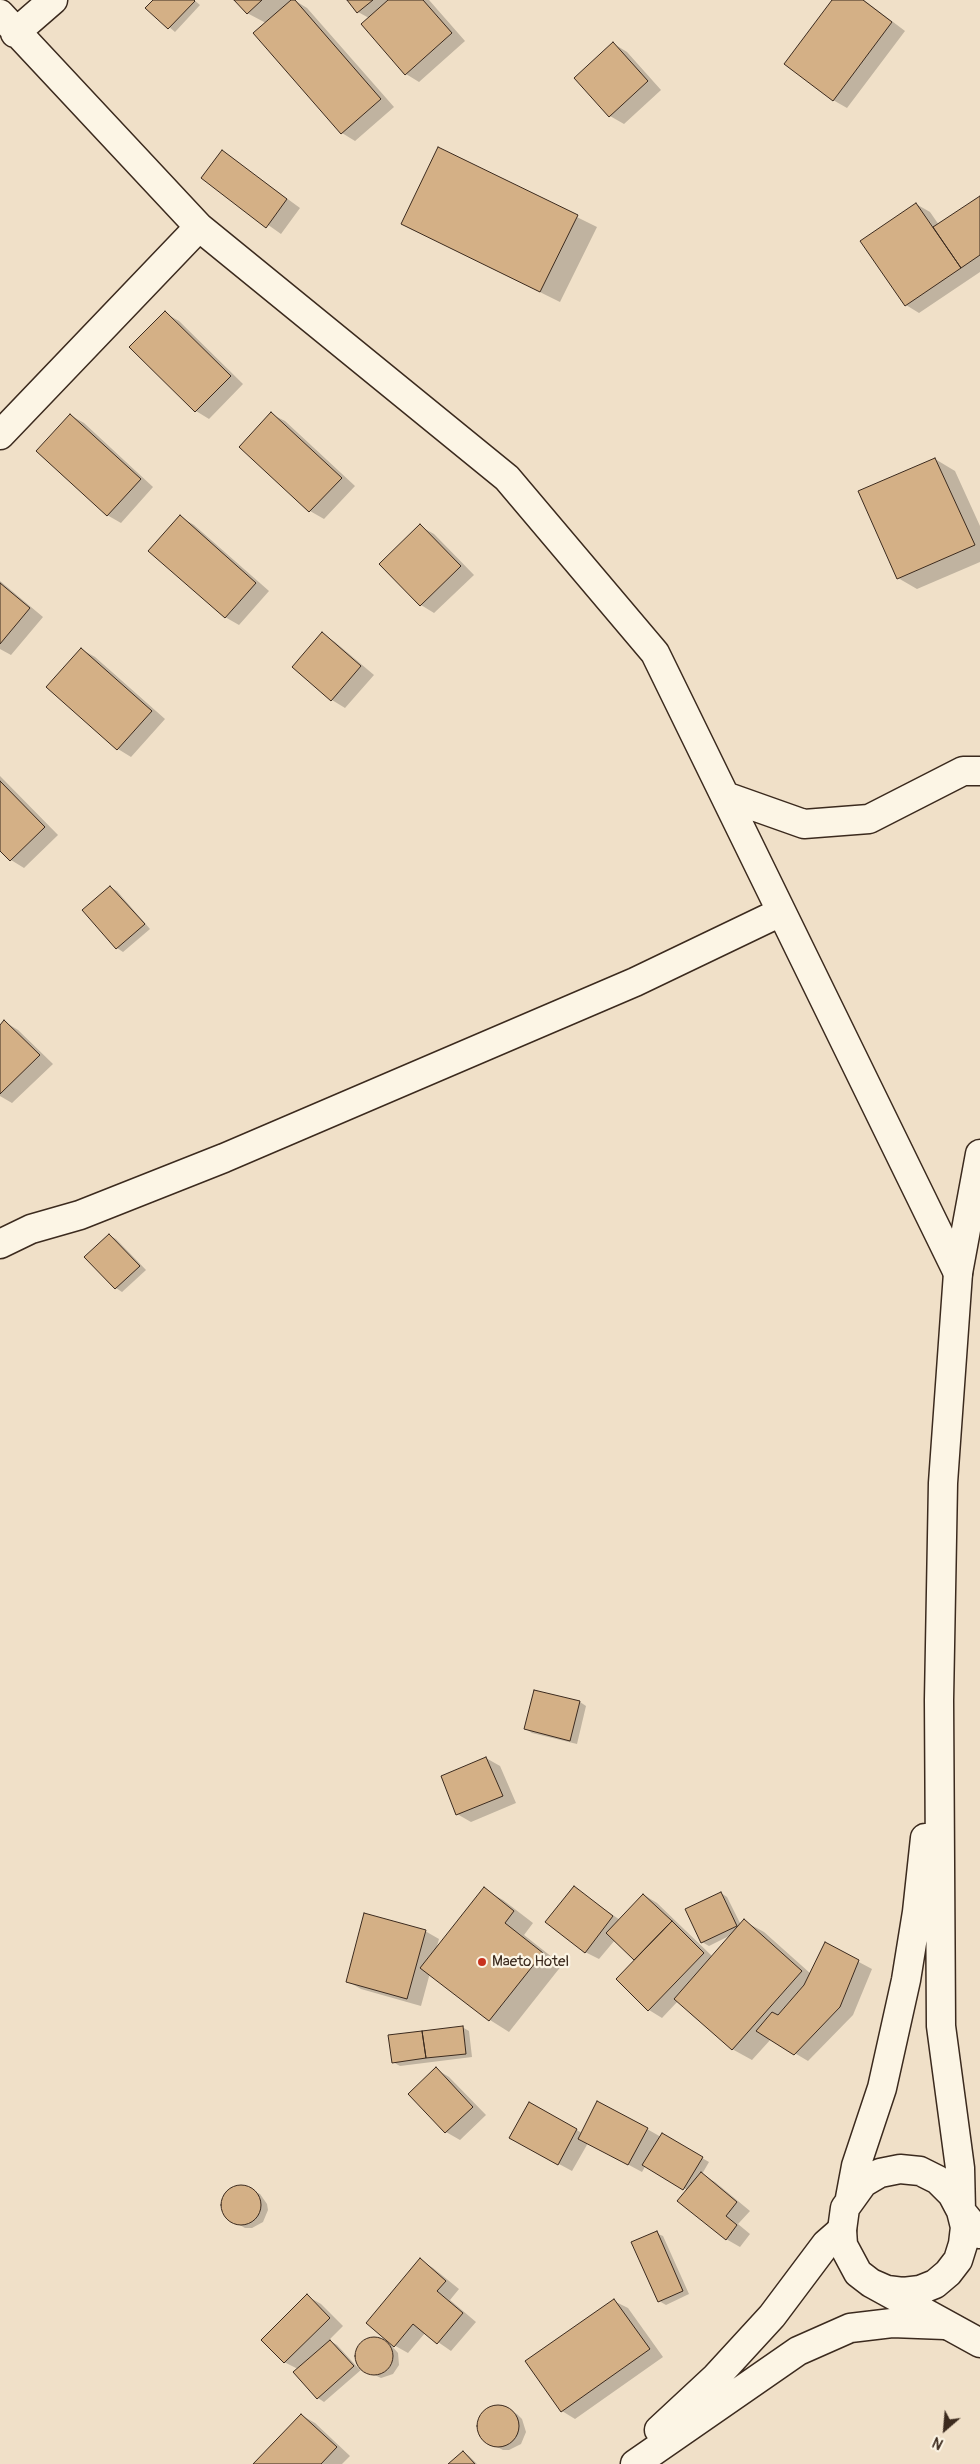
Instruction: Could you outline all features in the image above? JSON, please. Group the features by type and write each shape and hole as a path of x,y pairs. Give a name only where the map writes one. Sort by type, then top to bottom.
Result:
{"street":[{"path":"53,0 8,23 199,227 508,478 655,653 958,1273"},
{"path":"0,435 199,227"},
{"path":"725,796 804,824 868,819 963,771 980,771"},
{"path":"0,1244 31,1229 80,1215 224,1158 635,982 781,912"},
{"path":"871,2283 886,2290 903,2292 920,2290 935,2284 948,2273 958,2260 963,2244 965,2227 962,2211 960,2168 940,2026 939,1700 943,1483 958,1273 980,1154"},
{"path":"939,1700 917,1912 906,1980 884,2078 856,2166 850,2198 842,2218 842,2230 843,2245 849,2260 858,2273 871,2283 980,2343"},
{"path":"850,2198 863,2183 880,2173 900,2169 920,2172 938,2180 952,2194 962,2211 980,2234"},
{"path":"623,2464 716,2377 772,2316 826,2244 842,2230"},
{"path":"635,2464 798,2351 850,2328 892,2322 945,2325"}],"building":[{"path":"153,0 195,1 168,29 145,8"},
{"path":"234,0 262,0 247,14"},
{"path":"291,0 295,0 381,99 341,134 253,33"},
{"path":"347,0 373,0 357,13"},
{"path":"388,0 423,0 452,33 405,75 361,24"},
{"path":"832,0 863,0 892,22 833,101 784,64"},
{"path":"613,42 648,81 609,117 574,78"},
{"path":"438,147 578,215 540,292 401,224"},
{"path":"222,150 287,199 266,228 201,178"},
{"path":"980,196 980,255 961,268 933,227"},
{"path":"916,203 961,268 905,306 860,241"},
{"path":"165,311 231,376 195,412 129,347"},
{"path":"271,412 342,478 309,512 239,447"},
{"path":"70,414 141,479 107,516 36,451"},
{"path":"935,458 975,545 897,579 858,491"},
{"path":"180,515 256,583 225,618 148,551"},
{"path":"420,524 461,566 420,606 379,564"},
{"path":"0,583 30,608 0,644"},
{"path":"322,632 361,666 331,701 292,667"},
{"path":"81,648 152,711 117,750 46,687"},
{"path":"0,781 45,827 10,861 0,851"},
{"path":"110,886 145,924 116,949 82,910"},
{"path":"4,1020 40,1055 0,1094 0,1025"},
{"path":"109,1234 140,1266 115,1289 84,1257"},
{"path":"534,1690 580,1701 570,1741 524,1729"},
{"path":"486,1757 503,1796 456,1815 441,1776"},
{"path":"574,1886 613,1916 585,1953 545,1922"},
{"path":"484,1887 514,1911 505,1923 543,1953 489,2021 420,1968"},
{"path":"721,1892 737,1926 701,1943 685,1909"},
{"path":"643,1894 672,1921 634,1960 606,1933"},
{"path":"364,1913 426,1930 407,1999 346,1982"},
{"path":"744,1919 802,1971 732,2050 674,1999"},
{"path":"672,1921 704,1953 648,2011 616,1979"},
{"path":"825,1942 859,1960 840,2007 794,2055 756,2031 772,2012 778,2015 804,1985"},
{"path":"463,2026 466,2054 426,2058 422,2031"},
{"path":"422,2031 426,2058 392,2063 388,2035"},
{"path":"436,2067 473,2107 445,2133 408,2094"},
{"path":"597,2101 648,2128 628,2165 578,2139"},
{"path":"529,2102 577,2129 558,2165 509,2138"},
{"path":"662,2133 703,2157 683,2190 642,2165"},
{"path":"701,2172 737,2202 726,2216 737,2225 726,2240 677,2201"},
{"path":"245,2185 252,2188 258,2194 261,2205 260,2213 252,2222 245,2225 237,2225 230,2222 222,2213 221,2201 224,2194 233,2186"},
{"path":"657,2231 683,2291 658,2302 631,2242"},
{"path":"420,2258 446,2281 437,2291 463,2313 437,2344 413,2324 394,2347 366,2323"},
{"path":"307,2294 330,2318 284,2363 261,2340"},
{"path":"614,2299 650,2349 561,2412 525,2361"},
{"path":"374,2337 388,2342 393,2356 388,2370 374,2375 360,2370 355,2356 360,2342"},
{"path":"330,2340 354,2366 317,2399 293,2372"},
{"path":"502,2405 510,2408 516,2414 519,2426 516,2438 510,2444 494,2447 486,2444 480,2438 477,2422 480,2414 486,2408"},
{"path":"301,2414 337,2447 321,2464 253,2464"},
{"path":"463,2451 475,2464 448,2464"}],"place":[{"name":"Maeto Hotel","path":"482,1962"}]}
